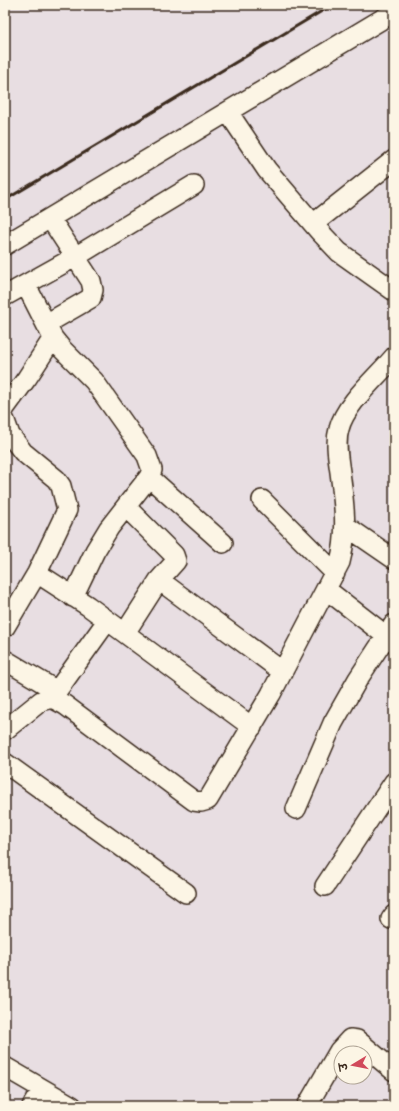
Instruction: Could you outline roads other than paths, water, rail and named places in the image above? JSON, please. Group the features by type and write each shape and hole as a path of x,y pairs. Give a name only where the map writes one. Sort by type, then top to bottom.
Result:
{"street":[{"path":"5,245 394,12"},
{"path":"228,112 267,170 338,252 394,291"},
{"path":"313,224 394,160"},
{"path":"5,296 75,257 194,185"},
{"path":"5,408 27,378 49,331 91,298 93,290 90,281 50,218"},
{"path":"26,285 49,331 62,349 94,381 147,456 152,470 149,477 109,528 95,551 73,597"},
{"path":"5,660 54,694 65,705 194,801 201,802 208,800 283,672 335,573 345,545 346,526 337,450 338,430 351,405 394,357"},
{"path":"5,421 15,443 23,452 56,480 66,501 67,510 65,518 37,573 5,627"},
{"path":"149,477 223,543"},
{"path":"262,500 335,573"},
{"path":"125,633 160,580 176,561 174,555 126,507"},
{"path":"346,526 394,560"},
{"path":"37,573 125,633 252,727"},
{"path":"160,580 283,672"},
{"path":"296,809 333,723 358,679 391,634 327,590"},
{"path":"5,730 41,701 54,694 107,621"},
{"path":"5,763 186,893"},
{"path":"325,886 389,802 394,782"},
{"path":"307,1106 341,1048 350,1039 357,1040 394,1071"},
{"path":"5,1067 72,1106"},
{"path":"32,1106 42,1089"}],"railway":[{"path":"5,200 332,5"}]}
